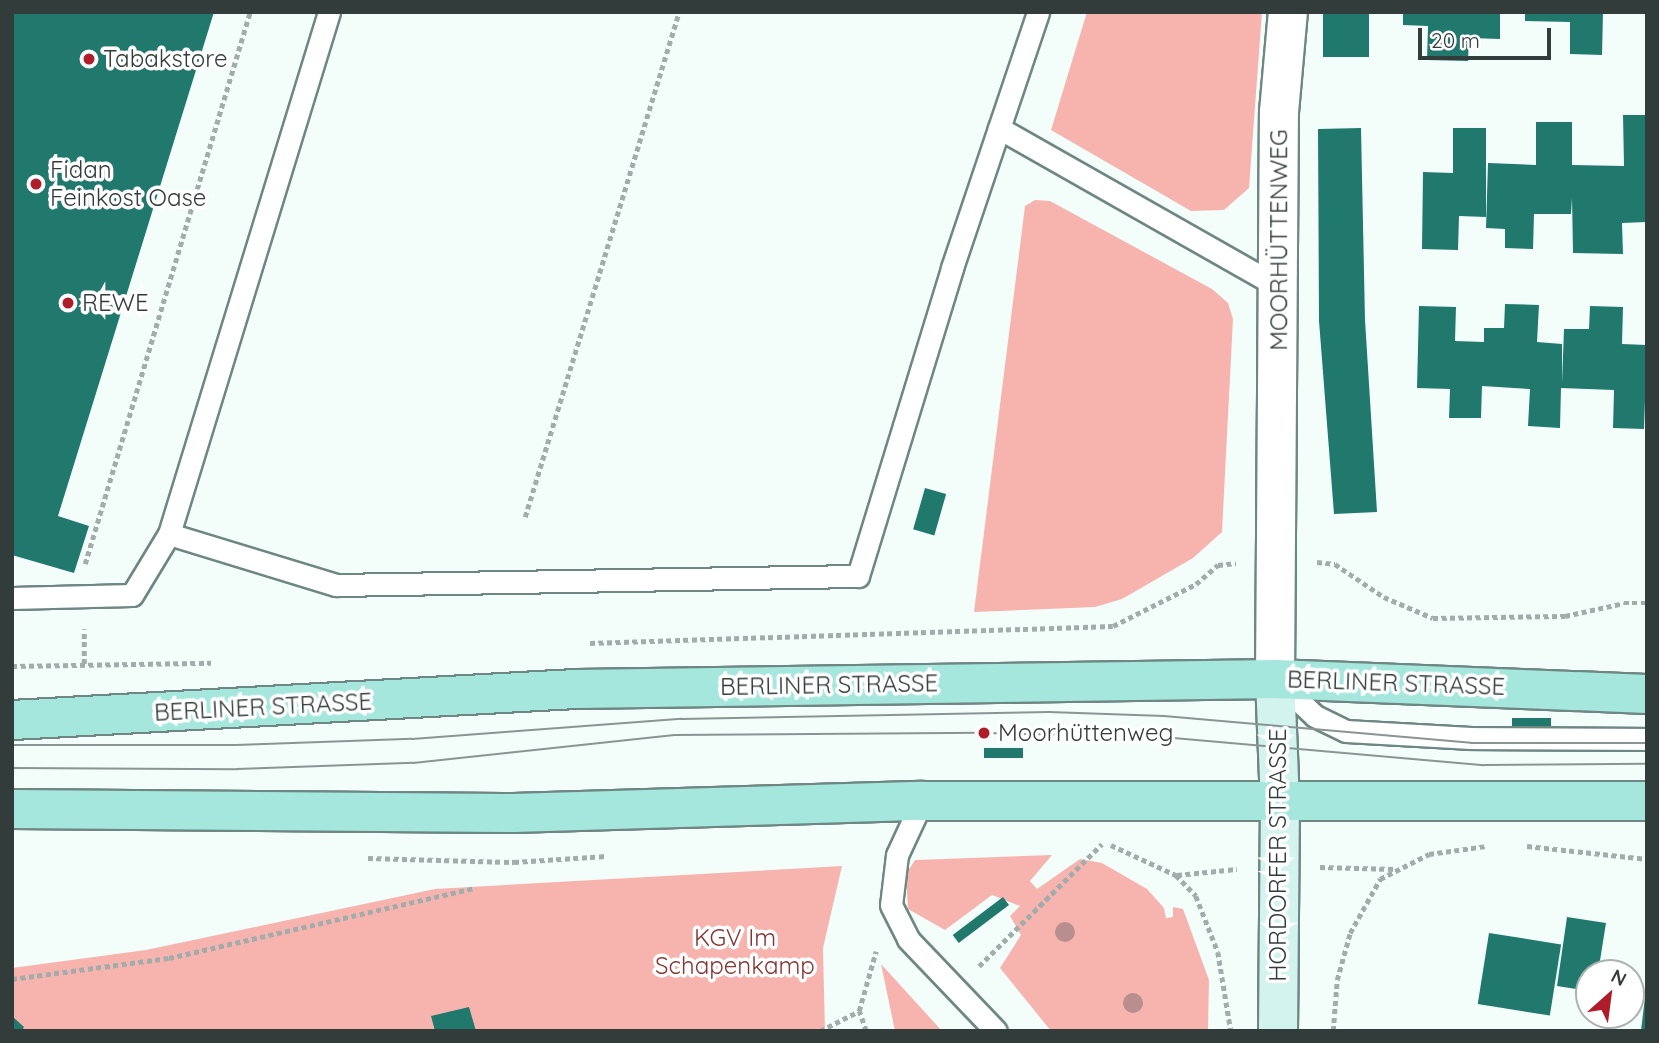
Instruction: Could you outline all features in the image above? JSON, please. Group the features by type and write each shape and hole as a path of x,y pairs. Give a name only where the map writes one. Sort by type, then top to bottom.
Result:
{"main road":[{"name":"BERLINER STRASSE","path":"12,720 576,689 1275,679 1647,694"},
{"name":"HORDORFER STRASSE","path":"1275,679 1280,802 1278,1031"},
{"path":"12,809 513,813 922,801 1647,801"}],"street":[{"name":"MOORHÜTTENWEG","path":"1275,679 1279,112 1288,12"}],"lane":[{"path":"12,598 132,595 169,534 329,12"},
{"path":"169,534 336,585 858,576 1038,12"},
{"path":"999,128 1279,287"},
{"path":"1275,679 1315,716 1346,731 1471,738 1647,739"},
{"path":"922,801 897,855 891,905 908,939 996,1031"}],"path":[{"path":"84,664 83,552 250,12"},
{"path":"525,516 679,12"},
{"path":"1113,625 1196,584 1218,565 1276,558 1335,564 1384,597 1433,618 1565,616 1624,603 1647,603"},
{"path":"974,972 1104,842 1176,875 1196,896 1218,952 1231,1031"},
{"path":"1333,1031 1337,980 1350,933 1380,879 1429,854 1501,844"},
{"path":"1514,845 1647,859"},
{"path":"12,979 169,958 474,888"},
{"path":"866,1031 859,1011 891,905"},
{"path":"820,1031 859,1011"}],"green space":[{"path":"1087,12 1262,12 1249,188 1224,210 1191,211 1051,130"},
{"path":"1035,200 1050,201 1212,289 1228,303 1233,319 1222,532 1193,558 1122,599 1095,607 974,612 1025,206"},
{"path":"1052,855 1030,881 1037,889 1080,859 1102,863 1147,889 1164,908 1166,918 1173,917 1173,907 1183,909 1209,980 1208,1031 1051,1031 1000,968 1021,935 1010,916 1020,906 992,895 945,930 908,909 906,874 915,860"},
{"name":"KGV Im Schapenkamp","path":"842,866 823,948 825,1031 12,1031 12,968 146,950 435,889"},
{"path":"881,964 942,1031 895,1031"}],"building":[{"name":"REWE","path":"12,12 214,12 58,516 89,526 74,573 12,555"},
{"path":"1323,12 1369,12 1369,57 1323,57"},
{"path":"1403,12 1500,12 1500,39 1469,38 1468,61 1427,60 1428,26 1403,25"},
{"path":"1525,12 1603,12 1602,55 1570,54 1570,22 1525,21"},
{"path":"1623,115 1647,115 1647,222 1622,223 1623,254 1573,253 1572,198 1571,214 1534,214 1533,249 1505,248 1505,229 1486,228 1488,163 1536,165 1536,122 1572,122 1572,165 1624,166"},
{"path":"1361,128 1365,320 1377,512 1334,514 1319,321 1318,129"},
{"path":"1453,128 1486,128 1486,217 1459,216 1458,250 1422,249 1423,172 1453,173"},
{"path":"1505,304 1539,305 1537,342 1562,344 1562,383 1564,329 1589,329 1590,306 1623,307 1622,344 1647,345 1644,429 1613,428 1614,390 1561,388 1560,428 1528,426 1530,389 1482,386 1481,418 1449,418 1450,389 1417,388 1419,306 1456,307 1455,341 1484,342 1484,328 1504,328"},
{"path":"925,488 946,494 934,535 913,529"},
{"path":"1512,718 1551,718 1551,728 1512,728"},
{"path":"984,748 1023,748 1023,758 984,758"},
{"path":"1003,897 1009,905 959,943 953,935"},
{"path":"1567,917 1606,923 1600,959 1575,959 1575,989 1557,986"},
{"path":"1489,933 1561,944 1550,1016 1478,1004"},
{"path":"1645,997 1647,1031 1641,1031 1645,1029"},
{"path":"469,1007 476,1031 435,1031 431,1016"},
{"path":"12,1016 24,1027 22,1031 12,1031"}],"tram line":[{"path":"12,745 236,745 412,739 681,719 1049,712 1164,716 1471,743 1647,743"},
{"path":"12,768 237,769 413,763 675,735 984,733 1162,737 1484,765 1647,764"}],"place":[{"name":"Tabakstore","path":"89,59"},
{"name":"Fidan Feinkost Oase","path":"36,184"},
{"name":"REWE","path":"68,303"},
{"name":"Moorhüttenweg","path":"984,733"}]}
